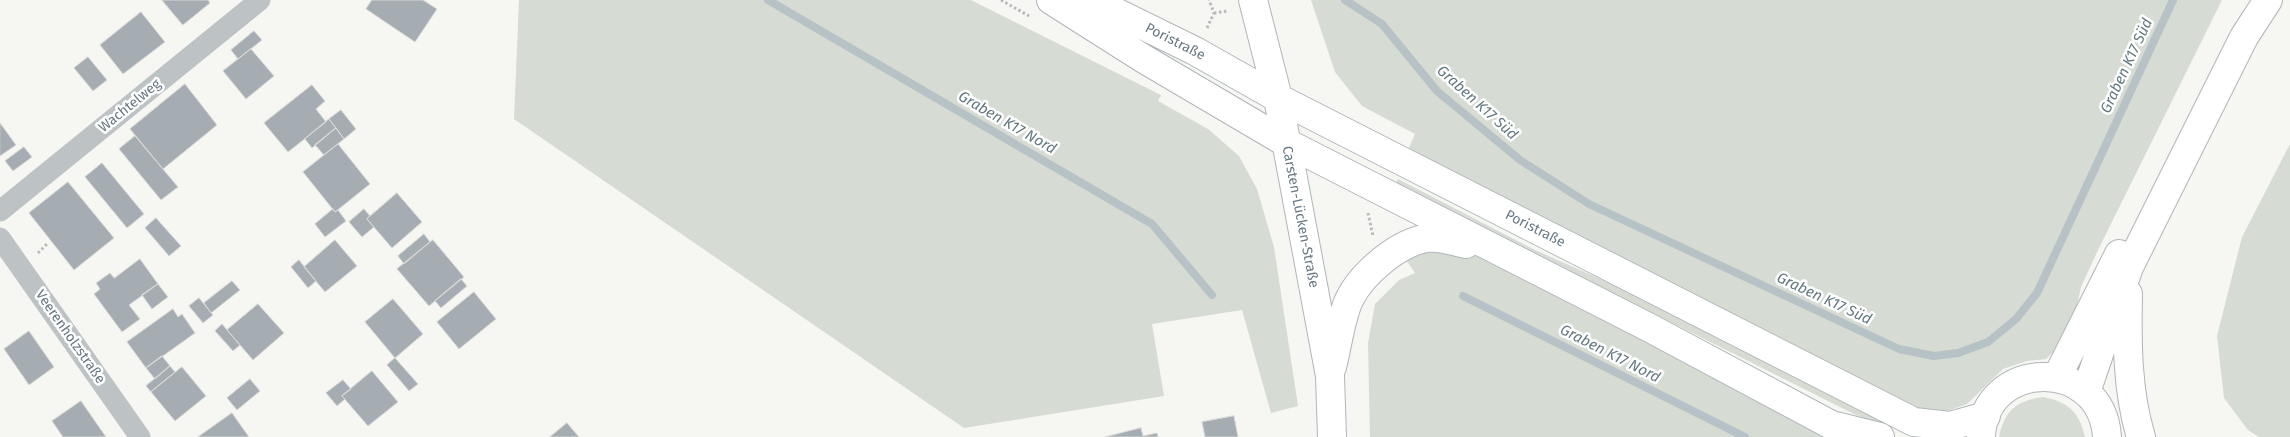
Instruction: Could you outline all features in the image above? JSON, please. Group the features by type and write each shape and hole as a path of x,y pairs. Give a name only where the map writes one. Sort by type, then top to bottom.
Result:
{"main road":[{"name":"Poristraße","path":"1051,0 1144,59 1285,142 1648,327 1854,437"},
{"name":"Poristraße","path":"1091,0 1195,51 1278,98 1914,422 1950,426 1983,426 1994,400 2007,388 2022,380 2039,376 2057,377 2072,382 2086,392 2099,407 2106,426 2107,437"},
{"path":"1114,0 1131,0"},
{"name":"Carsten-Lücken-Straße","path":"1252,0 1278,98 1330,376 1332,437"},
{"path":"2057,377 2246,0"},
{"path":"2086,392 2129,267 2244,37 2268,0"},
{"path":"1330,376 1349,301 1364,278 1391,254 1408,242 1430,237 1493,248"},
{"path":"2129,267 2129,369 2134,413 2142,437"},
{"name":"Poristraße","path":"1830,425 1880,437"}],"street":[{"name":"Wachtelweg","path":"0,211 260,0"},
{"name":"Veerenholzstraße","path":"0,238 140,437"}],"path":[{"path":"1379,190 1367,215 1371,234 1391,254"}],"shaded area":[{"path":"519,0 971,0 1161,95 1158,101 1208,129 1239,156 1257,189 1274,247 1298,406 1271,413 1242,310 1152,324 1164,396 964,428 514,119"},
{"path":"1311,0 2222,0 2098,250 2081,287 2074,320 2061,344 2046,359 2027,361 2003,369 1967,404 1944,412 1921,409 1408,150 1415,134 1362,106 1335,72"},
{"path":"2290,144 2290,437 2259,437 2248,430 2224,398 2217,336 2242,237"},
{"path":"1398,179 1535,250 1634,294 1917,436 1856,415 1395,184"},
{"path":"1445,249 1487,256 1840,437 1370,437 1368,343 1375,304 1399,280 1415,273 1404,257"},
{"path":"2043,397 2066,405 2071,409 2079,420 2085,437 1999,437 2005,420 2013,408 2026,401"}],"building":[{"path":"162,0 208,0 210,3 183,25"},
{"path":"372,0 423,0 437,9 415,42 366,9"},
{"path":"141,12 165,42 123,74 100,45"},
{"path":"254,31 262,40 238,59 231,50"},
{"path":"251,49 274,76 246,99 223,71"},
{"path":"88,57 107,80 93,91 74,68"},
{"path":"185,84 217,125 163,169 130,129"},
{"path":"312,85 325,101 316,109 326,122 288,152 264,123"},
{"path":"341,110 356,129 344,139 329,119"},
{"path":"329,119 336,128 312,148 305,139"},
{"path":"0,123 16,145 0,156"},
{"path":"336,128 344,139 324,155 315,145"},
{"path":"135,136 178,187 161,200 119,149"},
{"path":"338,144 370,184 335,212 303,172"},
{"path":"24,147 32,157 13,171 5,161"},
{"path":"102,163 144,214 127,228 85,177"},
{"path":"68,182 114,238 74,270 29,213"},
{"path":"397,193 422,222 392,248 367,219"},
{"path":"333,209 335,212 338,210 346,221 325,237 315,224"},
{"path":"364,209 370,216 367,219 374,227 362,237 349,222"},
{"path":"156,218 181,246 169,256 145,228"},
{"path":"424,234 430,242 404,264 398,256"},
{"path":"335,240 357,266 325,292 304,267"},
{"path":"433,240 464,277 429,306 397,269"},
{"path":"140,259 158,284 129,305 140,319 122,332 94,294 100,289 96,283 110,273 114,278"},
{"path":"299,260 316,281 308,288 291,267"},
{"path":"461,279 467,286 441,308 435,301"},
{"path":"232,281 240,290 211,313 204,303"},
{"path":"158,284 168,297 152,309 142,295"},
{"path":"474,292 496,319 459,349 437,322"},
{"path":"199,298 213,315 203,323 189,306"},
{"path":"393,299 423,334 395,358 365,322"},
{"path":"258,304 284,333 253,360 227,330"},
{"path":"173,309 178,317 182,314 195,333 146,368 127,342"},
{"path":"222,324 240,345 233,351 215,331"},
{"path":"29,331 54,367 29,385 4,349"},
{"path":"162,356 170,366 155,379 146,368"},
{"path":"395,358 418,384 409,391 387,365"},
{"path":"170,366 175,372 151,392 146,386"},
{"path":"182,367 206,396 175,421 151,392"},
{"path":"372,371 398,402 368,426 342,396"},
{"path":"250,379 260,391 237,410 227,398"},
{"path":"343,380 351,389 342,396 345,399 337,406 326,393"},
{"path":"81,401 106,437 63,437 52,421"},
{"path":"232,413 249,437 198,437"},
{"path":"1234,416 1238,437 1205,437 1202,422"},
{"path":"567,423 579,437 550,437"},
{"path":"1141,428 1143,436 1157,433 1158,437 1105,437"}],"waterway":[{"name":"Graben K17 Nord","path":"768,0 1152,224 1212,295"},
{"name":"Graben K17 Süd","path":"1345,0 1382,24 1437,91 1520,160 1589,204 1899,349 1934,356 1958,353 1988,342 2016,319 2037,293 2173,0"},
{"name":"Graben K17 Nord","path":"1463,296 1745,437"}]}
